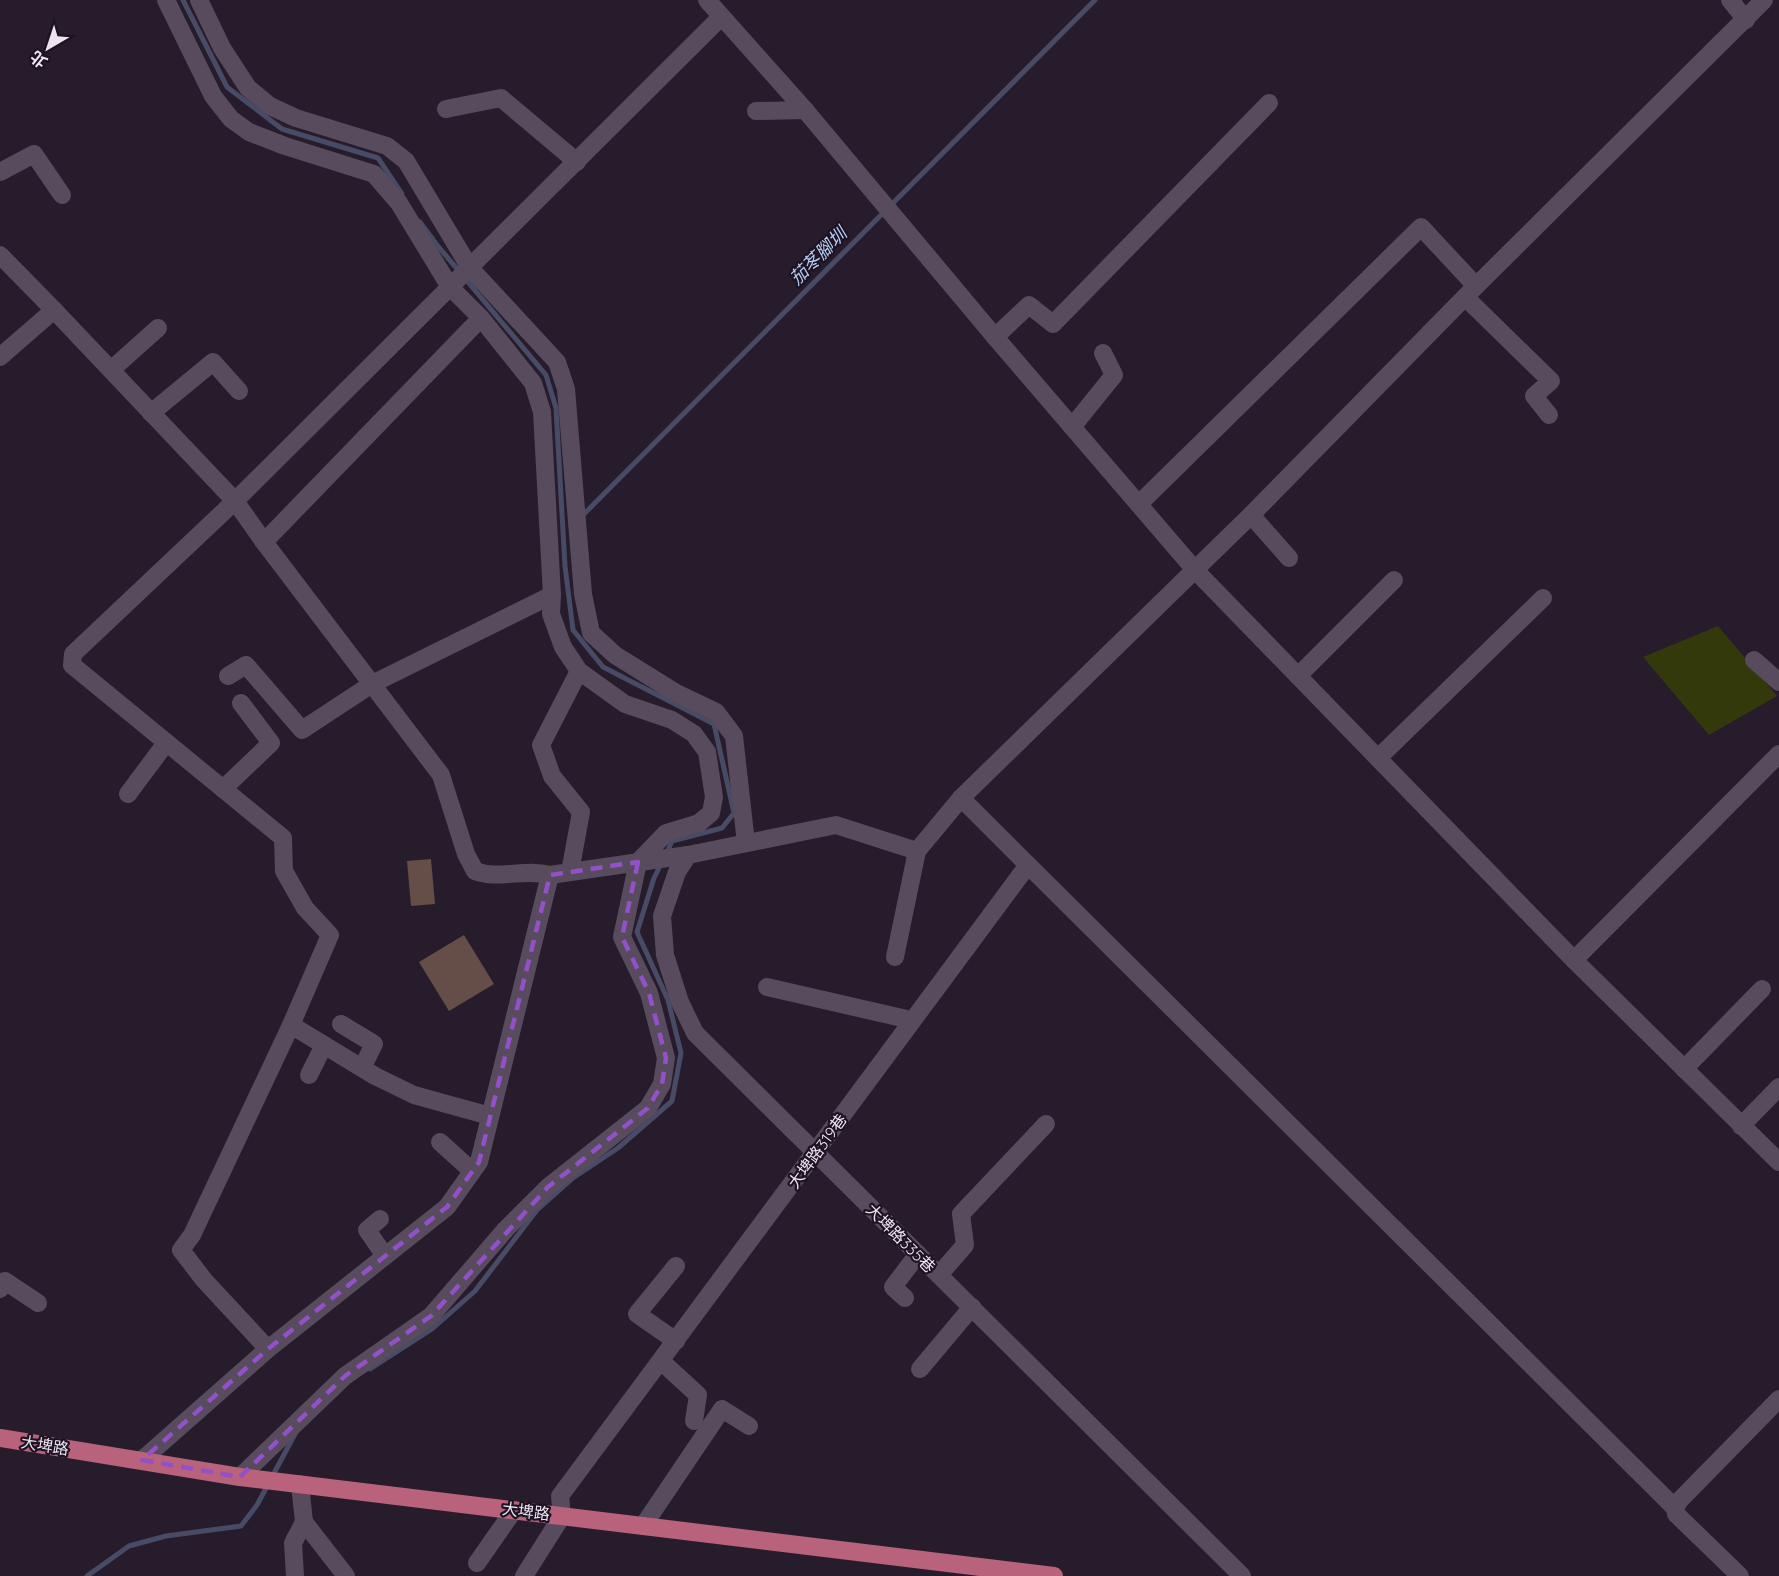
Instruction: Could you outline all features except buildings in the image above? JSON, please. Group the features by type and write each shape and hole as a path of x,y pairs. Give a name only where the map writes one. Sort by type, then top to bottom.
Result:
{"main road":[{"name":"大埤路","path":"0,1438 240,1477 1054,1576"}],"street":[{"path":"166,0 213,96 231,119 249,132 285,146 374,174 399,202 450,287 481,318 533,383 542,412 552,595 551,614 563,647 579,671 625,704 672,720 694,734 707,752 714,797 711,813 699,823 666,833 638,862 622,937 649,993 666,1058 662,1084 648,1108 548,1187 506,1229 431,1316 345,1376 240,1477"},
{"path":"200,0 222,48 248,88 270,106 296,118 387,146 406,162 470,268 556,362 566,389 583,594 591,633 615,655 676,693 716,712 734,736 746,843"},
{"path":"707,0 805,110 995,337 1195,570 1574,960 1779,1162"},
{"path":"1730,0 1746,20"},
{"path":"895,957 917,851 961,798 1195,570 1470,291 1764,0"},
{"path":"267,1349 204,1280 181,1250 192,1235 291,1025 330,935 305,908 284,870 283,838 72,664 73,654 235,501 722,17"},
{"path":"446,109 501,98 577,162"},
{"path":"995,337 1029,305 1053,324 1269,103"},
{"path":"756,111 805,110"},
{"path":"0,172 34,154 62,195"},
{"path":"1138,504 1421,226 1470,291 1551,381 1534,396 1549,415"},
{"path":"0,255 235,501 441,775 462,843 475,871 487,875 539,872 550,875 688,855 836,825 917,851"},
{"path":"0,357 54,310"},
{"path":"264,542 481,318"},
{"path":"111,370 158,328"},
{"path":"1072,427 1114,375 1103,353"},
{"path":"151,413 213,362 239,391"},
{"path":"1251,514 1289,558"},
{"path":"1298,676 1394,580"},
{"path":"228,676 246,665 302,730 372,684 552,595"},
{"path":"1378,758 1543,598"},
{"path":"1754,660 1779,682"},
{"path":"570,872 581,812 552,776 541,744 579,671"},
{"path":"223,789 271,743 241,703"},
{"path":"128,794 166,743"},
{"path":"1574,960 1779,754"},
{"path":"961,798 1675,1508 1676,1514 1740,1576"},
{"name":"大埤路335巷","path":"688,855 677,872 662,916 664,955 680,1002 695,1032 1242,1576"},
{"name":"大埤路319巷","path":"562,1515 560,1497 1028,865"},
{"path":"142,1460 267,1349 447,1207 478,1162 550,875"},
{"path":"767,987 911,1020"},
{"path":"1684,1069 1762,989"},
{"path":"341,1024 374,1044 362,1068"},
{"path":"291,1025 362,1068 414,1095 490,1116"},
{"path":"309,1075 324,1045"},
{"path":"1741,1126 1779,1087"},
{"path":"939,1275 965,1245 961,1214 1046,1124"},
{"path":"440,1142 472,1171"},
{"path":"380,1219 367,1230 385,1256"},
{"path":"905,1298 893,1287 918,1254"},
{"path":"676,1266 637,1314 676,1341"},
{"path":"0,1289 5,1281 38,1303"},
{"path":"920,1369 972,1307"},
{"path":"661,1360 698,1395 694,1421"},
{"path":"1675,1508 1680,1500 1779,1399"},
{"path":"642,1526 722,1409 749,1426"},
{"path":"300,1484 304,1522 346,1576"},
{"path":"477,1563 514,1510"},
{"path":"524,1576 562,1515"},
{"path":"296,1576 293,1543 304,1522"}],"highlighted area":[{"path":"638,862 622,937 649,993 666,1058 662,1084 648,1108 548,1187 431,1316 345,1376 240,1477 142,1460 268,1349 447,1207 479,1162 550,875"}],"green space":[{"path":"1718,626 1777,696 1709,735 1643,657"}],"waterway":[{"path":"183,0 227,87 282,129 378,158 402,194"},
{"name":"茄苳腳圳","path":"891,205 1095,0"},
{"name":"茄苳腳圳","path":"582,516 884,212"},
{"path":"420,222 546,375 556,408 565,566 573,630 603,667 714,724 734,813 722,828 672,841 666,854"},
{"path":"370,1369 432,1329 475,1291 537,1210 573,1178 618,1148 672,1101 681,1053 668,1000 637,932 654,878 662,862"},
{"path":"87,1576 129,1546 166,1536 241,1526 257,1505 295,1434"}]}
